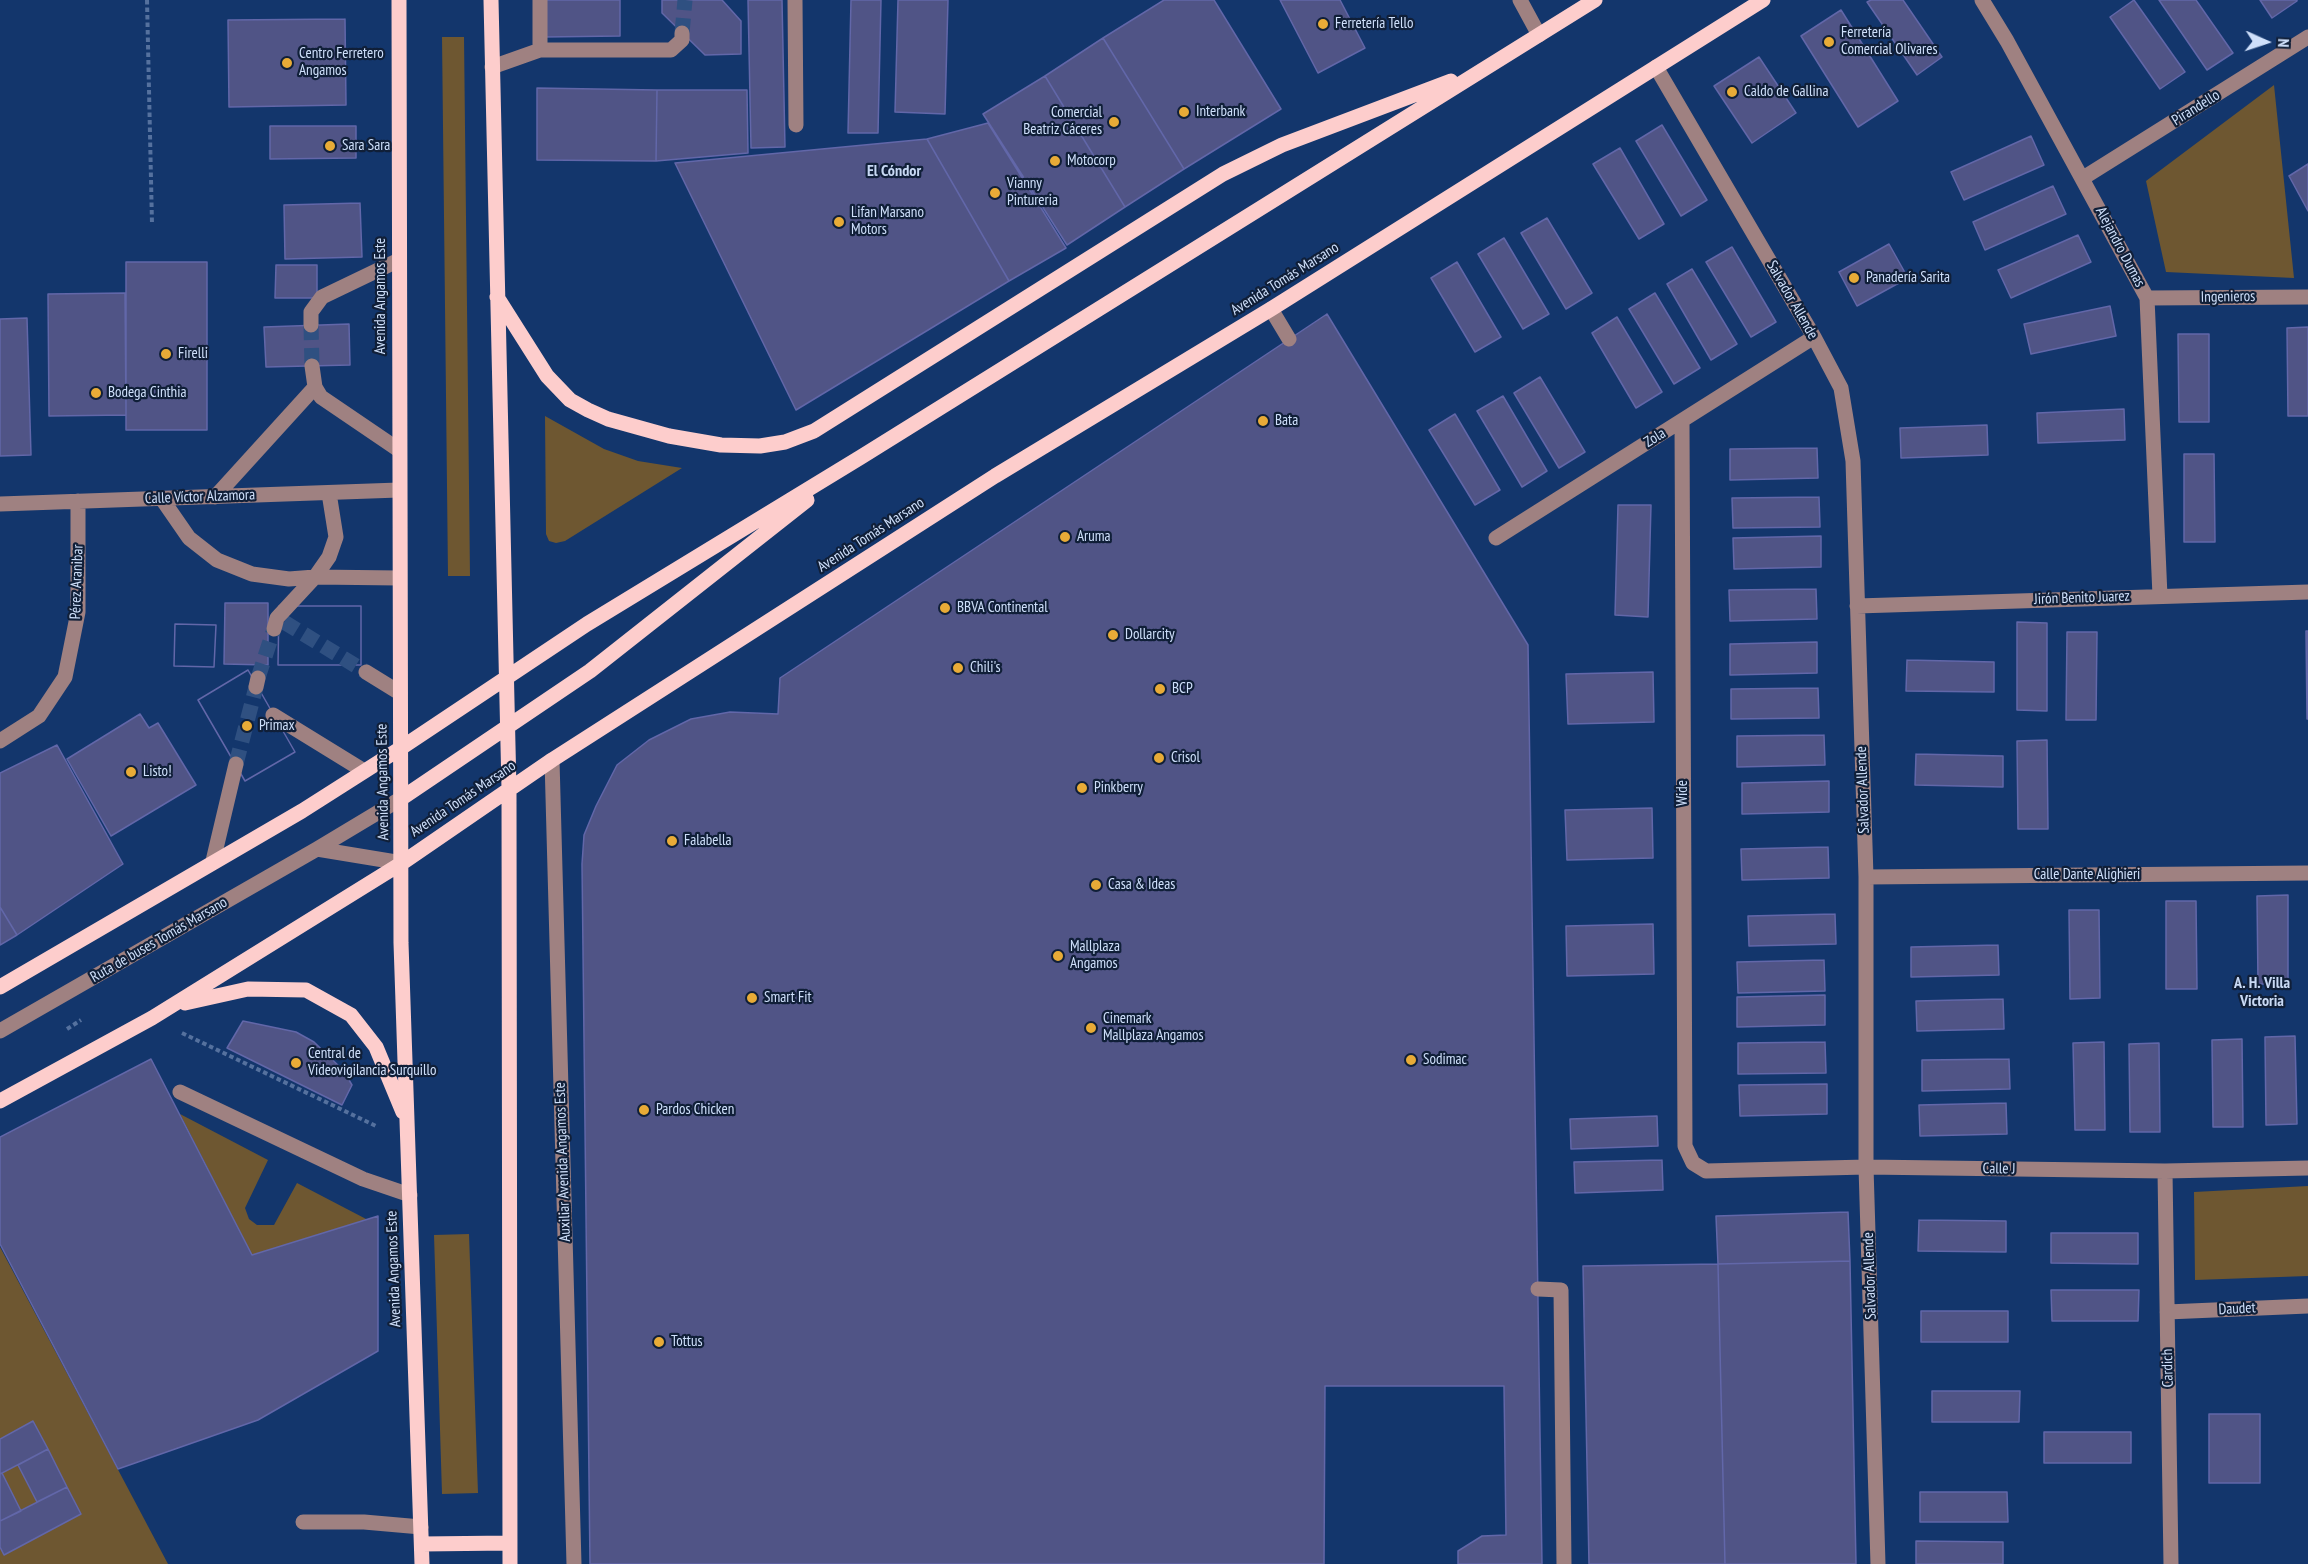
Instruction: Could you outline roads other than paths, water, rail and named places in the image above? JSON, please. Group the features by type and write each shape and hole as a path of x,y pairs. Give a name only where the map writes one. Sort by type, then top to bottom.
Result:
{"main road":[{"name":"Avenida Angamos Este","path":"399,0 401,943 422,1564"},
{"path":"491,0 507,677 510,1564"},
{"path":"0,987 302,811 587,624 861,457 1479,70 1595,0"},
{"name":"Avenida Tomás Marsano","path":"0,1101 152,1018 402,863 552,760 995,476 1271,309 1763,0"},
{"path":"497,296 547,376 570,400 588,410 608,419 669,436 721,445 760,446 785,442 814,431 1223,174 1282,145 1479,70"},
{"path":"402,798 590,670 861,457"},
{"path":"173,1005 248,989 306,990 351,1015 376,1047 407,1120"},
{"path":"422,1544 509,1544"}],"street":[{"path":"540,0 540,50"},
{"path":"795,0 796,125"},
{"path":"1520,0 1539,35"},
{"name":"Alejandro Dumas","path":"1982,0 2083,178 2147,298 2160,596"},
{"path":"492,67 540,50 671,50 682,40 682,33"},
{"name":"Pirandello","path":"2083,178 2308,37"},
{"name":"Salvador Allende","path":"1656,67 1814,337 1841,388 1853,461 1866,877 1866,1167 1878,1564"},
{"path":"311,325 310,312 322,297 399,260"},
{"name":"Ingenieros","path":"2147,298 2308,297"},
{"path":"1271,309 1289,339"},
{"name":"Zola","path":"1496,538 1814,337"},
{"path":"312,366 315,387 321,397 399,450"},
{"path":"215,497 315,387"},
{"name":"Wide","path":"1682,421 1685,1146 1693,1163"},
{"name":"Calle Víctor Alzamora","path":"0,504 399,490"},
{"path":"279,623 329,557 336,537 329,493"},
{"path":"162,499 189,537 217,560 252,574 289,579 315,576 399,578"},
{"name":"Pérez Aranibar","path":"0,741 39,716 65,677 78,612 78,501"},
{"name":"Jirón Benito Juarez","path":"1857,606 2308,592"},
{"path":"366,672 400,693"},
{"path":"273,715 363,771"},
{"name":"Auxiliar Avenida Angamos Este","path":"552,760 574,1564"},
{"path":"213,861 236,764"},
{"name":"Ruta de buses Tomás Marsano","path":"0,1031 402,798"},
{"path":"317,849 402,863"},
{"name":"Calle Dante Alighieri","path":"1866,877 2308,873"},
{"path":"180,1092 363,1179 410,1195"},
{"name":"Calle J","path":"1693,1163 1706,1171 1866,1167 2165,1171 2308,1168"},
{"name":"Cardich","path":"2165,1171 2171,1564"},
{"path":"1538,1288 1560,1290 1564,1564"},
{"name":"Daudet","path":"2166,1312 2308,1306"},
{"path":"303,1522 364,1522 421,1527"}],"tunnel":[{"path":"682,33 685,0"},
{"path":"311,325 312,366"},
{"path":"284,622 366,672"},
{"path":"258,678 274,629"},
{"path":"236,764 256,687"}],"place":[{"name":"Ferretería Tello","path":"1323,24"},
{"name":"Ferretería Comercial Olivares","path":"1829,42"},
{"name":"Centro Ferretero Angamos","path":"287,63"},
{"name":"Caldo de Gallina","path":"1732,92"},
{"name":"Interbank","path":"1184,112"},
{"name":"Comercial Beatriz Cáceres","path":"1114,122"},
{"name":"Sara Sara","path":"330,146"},
{"name":"Motocorp","path":"1055,161"},
{"name":"Vianny Pintureria","path":"995,193"},
{"name":"Lifan Marsano Motors","path":"839,222"},
{"name":"Panadería Sarita","path":"1854,278"},
{"name":"Firelli","path":"166,354"},
{"name":"Bodega Cinthia","path":"96,393"},
{"name":"Bata","path":"1263,421"},
{"name":"Aruma","path":"1065,537"},
{"name":"BBVA Continental","path":"945,608"},
{"name":"Dollarcity","path":"1113,635"},
{"name":"Chili's","path":"958,668"},
{"name":"BCP","path":"1160,689"},
{"name":"Primax","path":"247,726"},
{"name":"Crisol","path":"1159,758"},
{"name":"Listo!","path":"131,772"},
{"name":"Pinkberry","path":"1082,788"},
{"name":"Falabella","path":"672,841"},
{"name":"Casa & Ideas","path":"1096,885"},
{"name":"Mallplaza Angamos","path":"1058,956"},
{"name":"Smart Fit","path":"752,998"},
{"name":"Cinemark Mallplaza Angamos","path":"1091,1028"},
{"name":"Sodimac","path":"1411,1060"},
{"name":"Central de Videovigilancia Surquillo","path":"296,1063"},
{"name":"Pardos Chicken","path":"644,1110"},
{"name":"Tottus","path":"659,1342"}],"district":[{"name":"El Cóndor","path":"894,171"},
{"name":"A. H. Villa Victoria","path":"2262,992"}]}
